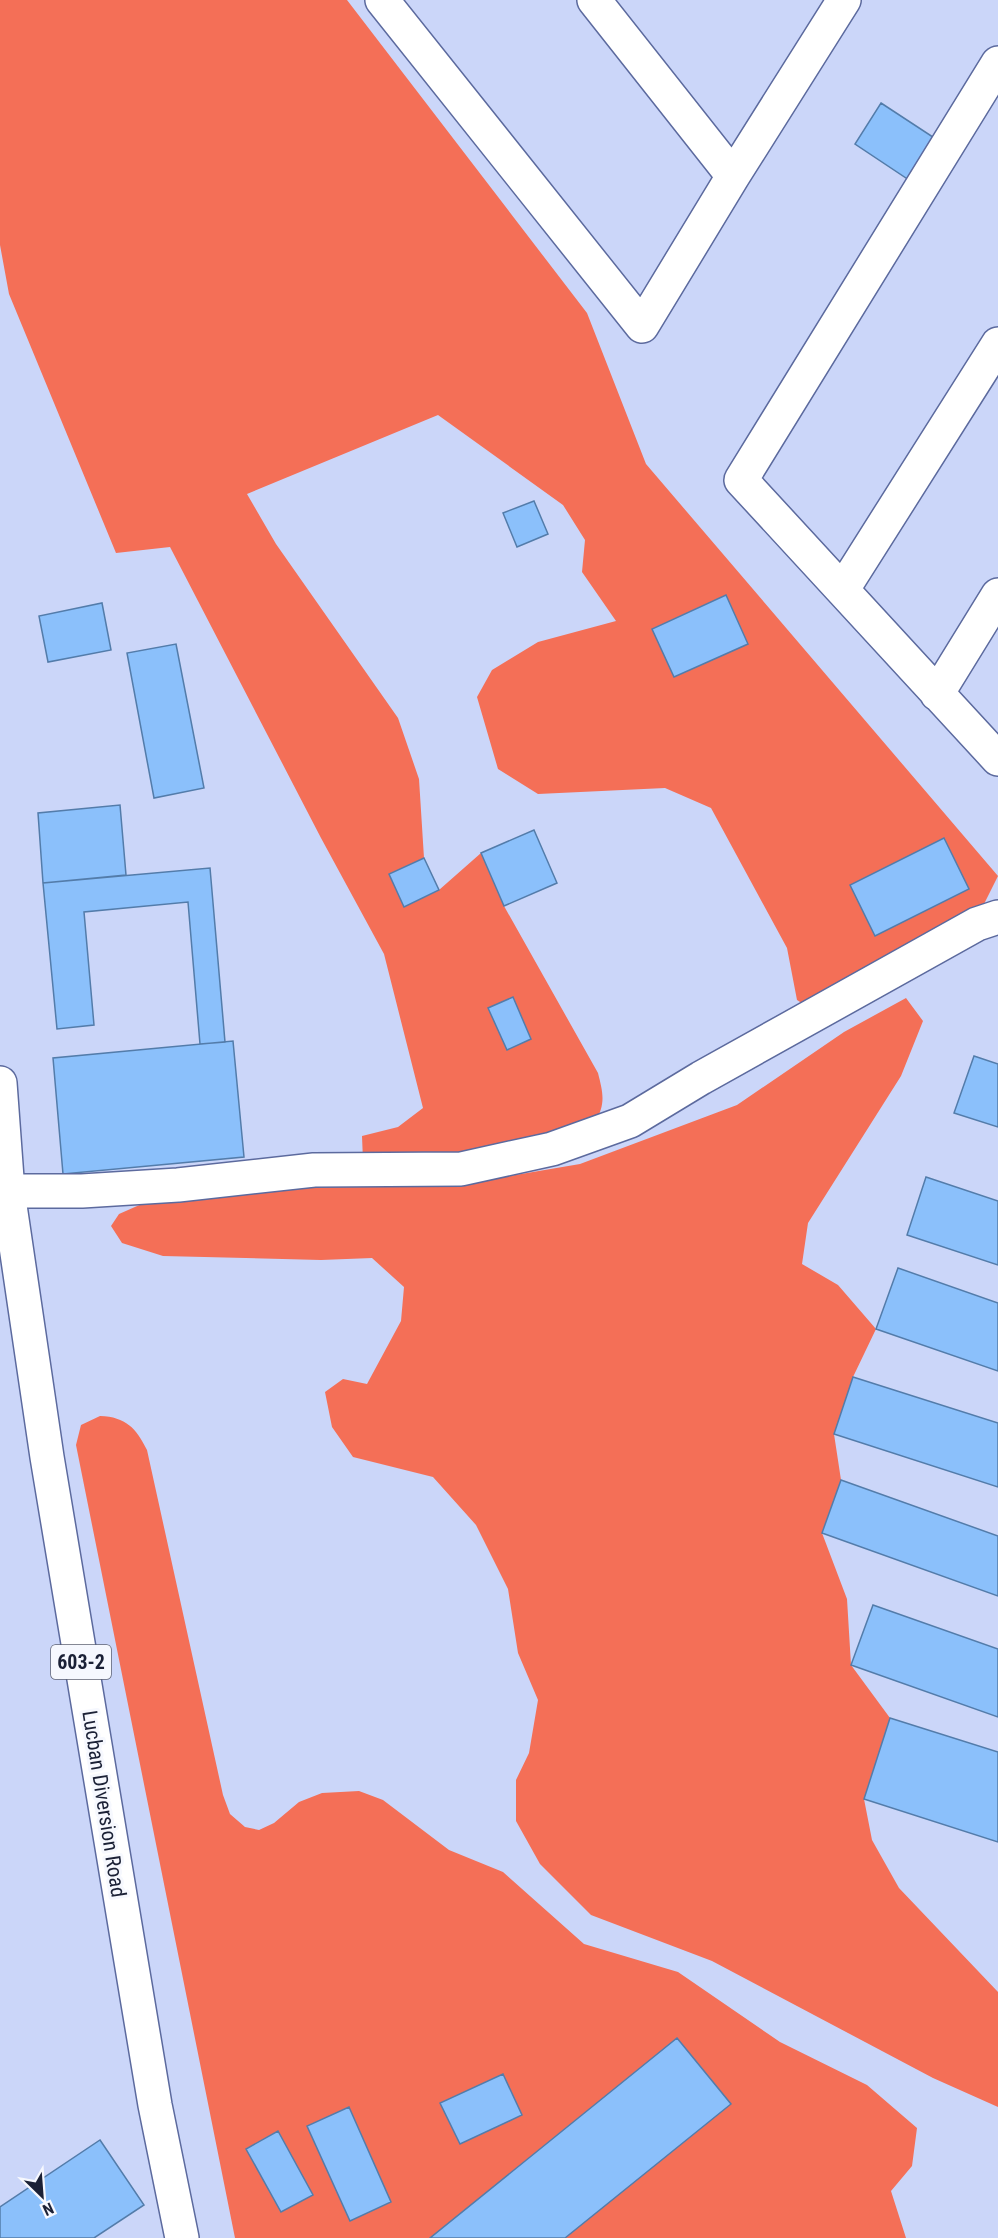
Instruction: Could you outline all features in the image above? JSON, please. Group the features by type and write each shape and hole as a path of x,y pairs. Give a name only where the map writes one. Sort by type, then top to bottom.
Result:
{"street":[{"path":"382,0 642,326 844,0"},
{"path":"594,0 733,176"},
{"path":"998,63 741,480 998,759"},
{"path":"843,589 998,344"},
{"path":"937,694 998,595"},
{"path":"4,1192 82,1191 178,1185 314,1170 461,1169 552,1149 630,1121 702,1078 977,924 998,917"},
{"name":"Lucban Diversion Road","path":"0,1083 4,1192 155,2105 182,2238"}],"shaded area":[{"path":"0,0 347,0 587,313 646,464 998,876 984,904 927,934 808,1007 797,1000 787,948 711,808 665,788 538,794 498,769 477,697 492,670 538,642 616,621 582,572 585,540 563,505 438,415 247,494 276,544 398,718 419,779 424,858 389,874 405,906 439,890 481,853 504,906 598,1073 601,1087 601,1110 595,1122 477,1161 363,1161 362,1136 398,1127 423,1108 384,954 170,547 116,553 9,294 0,245"},
{"path":"906,998 923,1021 901,1076 808,1223 802,1264 838,1285 876,1329 853,1377 834,1434 841,1480 822,1533 847,1599 851,1665 890,1718 864,1799 872,1840 899,1888 998,1992 998,2107 933,2078 712,1961 591,1915 540,1864 516,1821 516,1780 529,1753 538,1700 518,1653 508,1589 476,1525 433,1477 353,1457 332,1427 325,1392 343,1379 367,1384 401,1321 404,1287 372,1258 321,1260 163,1256 122,1243 111,1226 119,1214 144,1203 334,1183 446,1187 580,1164 737,1105 844,1032"},
{"path":"100,1416 117,1419 129,1425 147,1450 223,1795 230,1814 245,1827 259,1830 274,1823 299,1802 322,1793 359,1791 383,1800 449,1850 503,1872 584,1944 678,1972 780,2042 867,2085 917,2128 912,2166 891,2191 906,2238 235,2238 76,1445 81,1425"}],"building":[{"path":"881,103 939,141 912,182 855,144"},
{"path":"534,501 548,534 517,547 503,513"},
{"path":"726,595 748,644 674,677 652,629"},
{"path":"102,603 111,650 48,662 39,616"},
{"path":"176,644 204,788 154,798 127,653"},
{"path":"120,805 126,875 43,883 38,813"},
{"path":"534,830 557,883 504,906 481,853"},
{"path":"944,838 969,889 875,936 850,885"},
{"path":"424,858 439,890 404,907 389,874"},
{"path":"210,868 225,1042 200,1044 188,902 84,912 94,1025 57,1029 43,883"},
{"path":"513,997 531,1039 507,1050 488,1008"},
{"path":"233,1041 244,1157 63,1174 53,1058"},
{"path":"974,1056 998,1064 998,1127 954,1113"},
{"path":"926,1177 998,1201 998,1265 907,1235"},
{"path":"898,1268 998,1303 998,1371 876,1329"},
{"path":"853,1377 998,1423 998,1487 834,1434"},
{"path":"841,1480 998,1536 998,1596 822,1533"},
{"path":"873,1605 998,1649 998,1717 851,1665"},
{"path":"890,1718 998,1752 998,1842 864,1799"},
{"path":"677,2038 731,2104 565,2238 430,2238"},
{"path":"503,2074 522,2115 460,2144 440,2103"},
{"path":"349,2107 391,2202 350,2221 307,2126"},
{"path":"278,2131 313,2195 281,2212 246,2149"},
{"path":"100,2140 144,2205 94,2238 0,2238 0,2207"}]}
